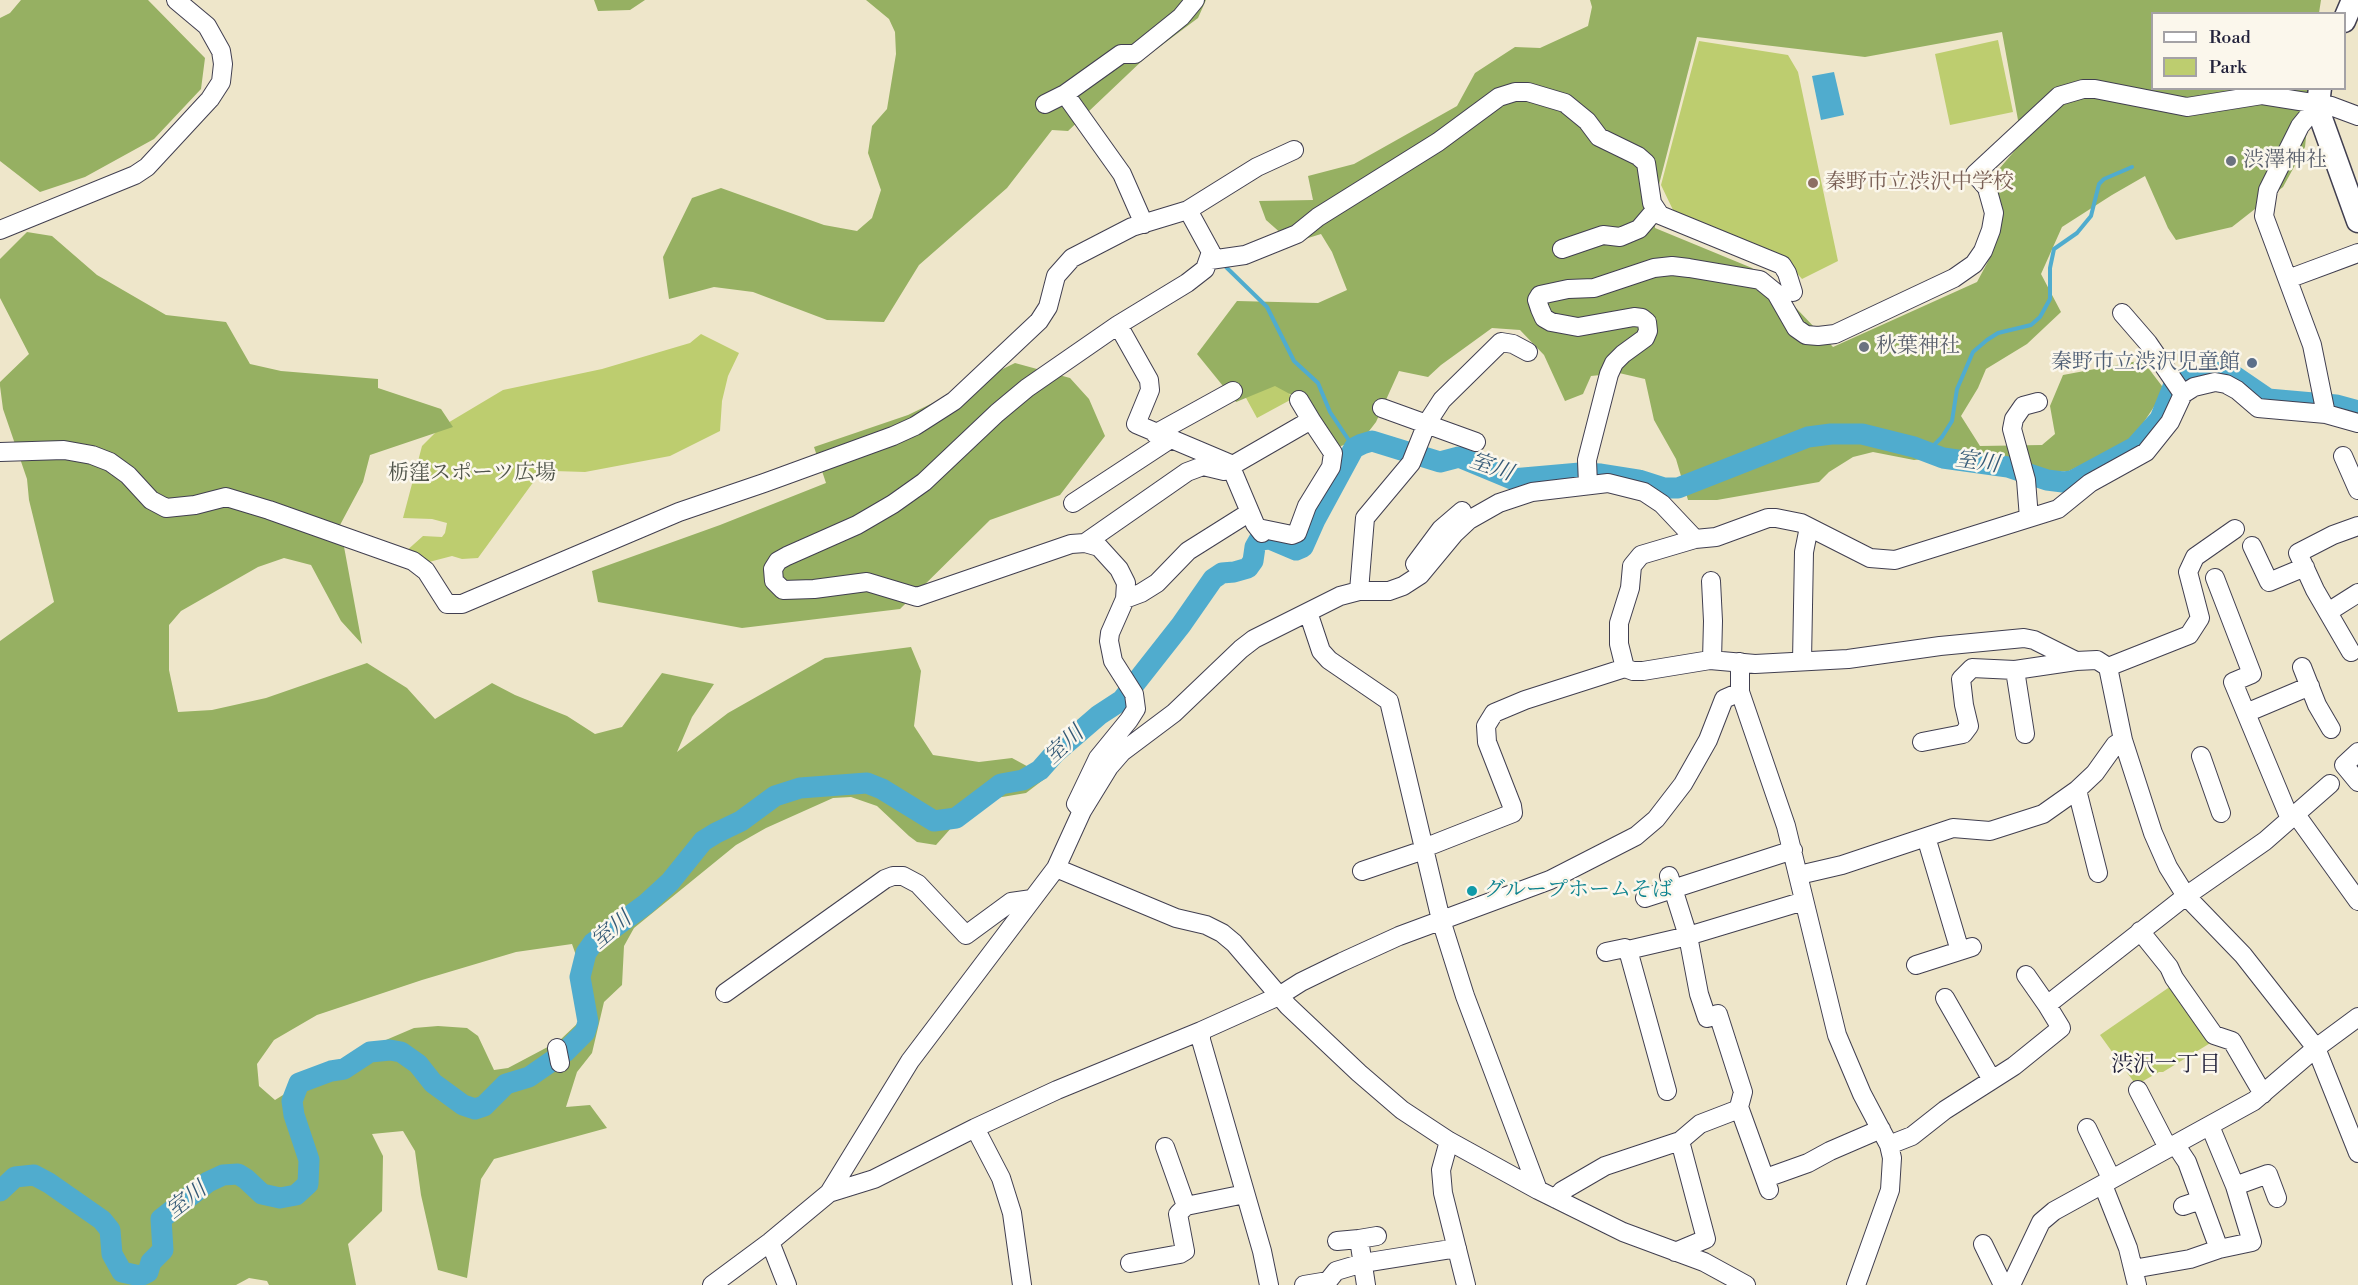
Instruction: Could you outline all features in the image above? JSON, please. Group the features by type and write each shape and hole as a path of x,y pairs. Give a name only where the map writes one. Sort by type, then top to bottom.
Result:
{"main road":[{"path":"2346,16 2353,0"},
{"path":"2319,96 2322,121 2358,221"}],"street":[{"path":"0,230 135,175 147,167 210,99 221,82 223,64 221,51 207,26 176,0"},
{"path":"1045,104 1065,94 1121,54 1135,54 1181,17 1195,0"},
{"path":"1210,260 1245,255 1297,234 1338,205 1438,142 1499,97 1515,92 1528,92 1565,103 1587,122 1599,137 1638,156 1646,163 1652,203 1660,215 1782,266 1787,273 1792,293 1796,328 1806,335 1835,334 1954,278 1974,264 1983,251 1991,230 1994,213 1988,188 1975,174 2059,96 2095,89 2187,107 2262,94 2319,96 2331,106 2358,116"},
{"path":"1065,94 1122,174 1144,224"},
{"path":"2319,96 2300,126 2268,190 2264,216 2312,345 2325,406"},
{"path":"0,452 64,450 92,455 110,462 128,475 151,500 166,508 187,507 226,497 269,510 413,561 426,571 447,604 462,604 679,512 893,436 915,426 954,401 1039,321 1048,307 1056,276 1072,258 1083,250 1132,226 1188,210 1257,167 1294,150"},
{"path":"1562,249 1603,235 1620,237 1640,229 1656,209"},
{"path":"1082,811 1076,804 1084,784 1098,758 1136,709 1129,686 1113,662 1109,641 1110,633 1125,599 1126,583 1119,569 1099,547 1085,543 1071,544 917,597 867,582 814,589 783,590 778,587 772,574 778,561 857,525 909,493 960,451 997,413 1027,388 1205,269 1211,252 1188,210"},
{"path":"2288,279 2358,254"},
{"path":"1588,482 1587,460 1608,374 1623,354 1644,338 1648,331 1647,322 1642,318 1634,317 1578,327 1551,322 1544,318 1540,309 1537,300 1540,295 1594,288 1654,268 1672,266 1760,280 1792,293"},
{"path":"1625,668 1619,644 1619,623 1630,588 1632,566 1641,555 1695,539 1716,537 1768,518 1791,520 1809,527 1870,558 1895,560 2058,509 2090,483 2146,452 2170,422 2178,387 2148,343 2122,313"},
{"path":"1118,325 1149,380 1150,390 1136,424 1233,469 1256,525"},
{"path":"1359,589 1365,518 1414,456 1428,423 1442,400 1501,342 1513,344 1528,352"},
{"path":"2178,387 2194,387 2215,382 2226,384 2258,408 2325,406 2358,423"},
{"path":"1073,503 1162,437 1233,391"},
{"path":"1125,599 1157,583 1188,551 1256,525 1292,535 1297,533 1307,506 1331,467 1333,453 1299,400"},
{"path":"2029,518 2024,472 2012,429 2014,419 2023,406 2038,402"},
{"path":"1382,408 1476,442"},
{"path":"1085,543 1187,472 1203,466 1233,469 1311,420"},
{"path":"2343,456 2358,490"},
{"path":"712,1285 770,1242 829,1193 910,1061 1056,868 1082,811 1109,767 1122,752 1174,714 1254,639 1340,596 1359,589 1389,591 1403,586 1420,575 1454,534 1469,520 1515,496 1588,482 1608,483 1644,492 1662,504 1695,539"},
{"path":"2350,652 2298,553 2333,535 2358,526"},
{"path":"1802,661 1804,552 1809,527"},
{"path":"2108,667 2189,635 2200,618 2188,572 2195,557 2235,529"},
{"path":"2252,546 2269,582 2305,567"},
{"path":"1711,581 1712,660"},
{"path":"2194,602 2218,585 2252,674 2233,682 2246,713 2294,817 2358,901"},
{"path":"2328,612 2358,593"},
{"path":"1308,612 1321,651 1329,660 1389,701 1441,920 1465,996 1538,1190"},
{"path":"1362,871 1513,813 1487,742 1486,726 1494,713 1525,700 1625,668 1633,671 1712,660 1755,664 1848,659 1940,646 2024,638 2034,640 2076,661"},
{"path":"1922,742 1954,742 1969,726 1961,679 1972,668 2014,670 2097,660 2108,667 2123,740 2153,833 2168,867 2186,896 2243,955 2316,1048 2358,1154"},
{"path":"1740,662 1740,692 1793,850 1837,1035 1862,1094 1885,1137 1892,1170 1890,1190 1856,1285"},
{"path":"2302,667 2331,729"},
{"path":"2014,670 2025,734"},
{"path":"2246,713 2310,686"},
{"path":"829,1193 874,1179 1056,1090 1201,1031 1279,996 1341,962 1441,920 1550,880 1636,836 1656,819 1683,784 1708,740 1724,699 1740,692"},
{"path":"1799,875 1842,865 1953,828 1990,831 2043,814 2077,790 2095,773 2115,745 2123,740"},
{"path":"2358,752 2344,765 2358,782"},
{"path":"2201,756 2221,813"},
{"path":"2047,1005 2186,896 2265,842 2330,784"},
{"path":"2077,790 2098,873"},
{"path":"1916,965 1966,949 1926,837"},
{"path":"1645,898 1672,882 1793,850"},
{"path":"1056,868 1176,918 1206,925 1222,933 1234,943 1279,996 1359,1073 1393,1103 1449,1141 1538,1190 1623,1232 1704,1262 1746,1285"},
{"path":"725,993 885,879 893,876 903,876 918,884 966,935 1011,902 1032,899"},
{"path":"1672,882 1688,936 1699,994 1707,1018 1718,1014 1743,1092 1740,1109 1767,1184 1830,1151 1885,1137 1912,1136 1945,1110 2014,1066 2061,1028 2026,975"},
{"path":"1606,952 1625,948 1628,950 1688,936 1804,901"},
{"path":"2140,931 2169,967 2174,978 2214,1035 2232,1041 2263,1094"},
{"path":"1628,950 1667,1091"},
{"path":"1945,998 1992,1080"},
{"path":"2011,1285 2041,1222 2066,1203 2263,1094 2316,1048 2358,1017"},
{"path":"1201,1031 1269,1285"},
{"path":"2138,1090 2171,1146 2187,1162 2218,1249"},
{"path":"1556,1199 1562,1191 1605,1166 1680,1141 1700,1124 1740,1109"},
{"path":"2087,1128 2107,1182 2135,1277 2218,1249 2252,1242 2235,1186 2210,1125"},
{"path":"975,1128 1001,1178 1012,1214 1022,1285"},
{"path":"1449,1141 1441,1170 1443,1192 1466,1285"},
{"path":"1675,1252 1706,1239 1680,1141"},
{"path":"1165,1147 1186,1206"},
{"path":"2235,1186 2268,1174 2277,1198"},
{"path":"1130,1263 1180,1254 1185,1251 1178,1214 1186,1206 1245,1194"},
{"path":"2183,1206 2201,1200"},
{"path":"1337,1241 1377,1236"},
{"path":"1359,1239 1366,1285"},
{"path":"770,1242 787,1285"},
{"path":"1983,1244 2003,1285"},
{"path":"1304,1285 1328,1281 1336,1271 1363,1263 1457,1248"}],"green space":[{"path":"21,0 148,0 205,58 201,89 154,139 85,177 40,192 0,161 0,18 10,13"},
{"path":"594,0 645,0 630,10 598,11"},
{"path":"866,0 1206,0 1198,18 1146,57 1068,131 1052,130 1007,188 919,265 884,322 827,320 753,292 714,287 669,299 663,257 692,198 721,188 824,225 857,231 872,218 881,190 868,153 872,126 887,109 896,54 895,32 889,19"},
{"path":"1590,0 2321,0 2319,12 2151,12 2151,90 2311,90 2305,147 2283,187 2232,227 2176,240 2168,228 2145,176 2062,227 2041,274 2061,312 2027,344 1986,369 1978,388 1961,416 1980,446 2042,445 2055,434 2050,406 2063,375 2138,361 2149,369 2165,390 2132,440 2069,471 2053,472 1977,454 1914,460 1873,452 1853,457 1829,472 1819,482 1717,500 1688,500 1676,459 1654,420 1645,379 1619,373 1591,376 1583,394 1565,401 1544,355 1520,330 1492,328 1428,377 1399,371 1376,422 1366,435 1339,447 1314,407 1275,386 1236,402 1197,354 1237,301 1318,303 1347,290 1332,252 1321,234 1292,243 1266,220 1259,201 1313,200 1308,176 1354,164 1457,106 1475,73 1515,47 1540,48 1588,26 1592,7","holes":["2002,32 2022,142 1994,175 1999,196 2001,227 1992,254 1977,282 1833,347 1797,309 1752,268 1655,228 1655,200 1697,37 1865,57"]},
{"path":"1998,40 2013,112 1950,125 1935,54"},
{"path":"1699,41 1788,55 1798,72 1838,261 1802,279 1783,257 1686,218 1673,210 1661,185"},
{"path":"27,232 52,236 97,275 166,315 226,322 250,364 281,371 378,379 378,388 441,409 453,427 370,455 363,482 340,525 362,644 341,621 311,565 284,558 258,567 181,611 169,625 169,670 178,712 212,710 266,698 367,663 407,688 435,719 492,683 567,716 595,734 622,727 662,673 714,684 692,717 677,752 728,713 825,658 911,647 921,671 914,726 933,755 979,762 1012,758 1047,777 1026,793 996,798 952,827 936,845 917,842 877,806 851,797 833,798 766,828 736,845 634,928 624,946 622,985 604,1002 592,1053 577,1072 566,1107 590,1105 607,1128 494,1159 481,1179 467,1278 438,1270 421,1195 415,1151 403,1131 372,1134 383,1156 382,1211 348,1244 356,1285 269,1285 267,1281 249,1278 236,1285 0,1285 0,641 54,602 29,500 27,479 3,409 0,382 29,354 0,298 0,259","holes":["572,944 590,995 579,1022 559,1041 508,1068 494,1070 478,1036 467,1028 438,1026 414,1028 339,1060 275,1100 259,1086 257,1064 274,1040 317,1015 516,952"]},
{"name":"栃窪スポーツ広場","path":"701,334 739,353 728,376 722,401 720,431 670,456 585,472 554,471 537,477 478,558 462,559 452,556 429,562 404,553 423,536 442,537 445,533 447,523 432,519 403,518 422,446 441,427 503,390 602,369 690,343"},
{"path":"1270,356 1292,399 1257,418 1234,376"},
{"path":"1015,363 1070,378 1089,399 1105,436 1060,495 990,520 900,609 742,628 598,602 592,571 720,525 826,483 814,447 908,415"},
{"path":"2171,986 2212,1042 2163,1072 2136,1085 2100,1035"}],"water":[{"path":"1834,72 1844,115 1821,120 1812,76"}],"waterway":[{"path":"1927,452 1942,437 1952,421 1957,389 1973,352 1998,333 2031,325 2040,317 2050,299 2050,268 2054,249 2077,233 2091,216 2099,184 2104,179 2132,167"},
{"path":"1226,267 1267,307 1294,361 1318,383 1330,412 1354,448"},
{"name":"室川","path":"0,1191 15,1177 34,1175 49,1183 102,1220 110,1230 112,1254 122,1272 140,1276 148,1272 151,1262 163,1250 161,1219 208,1182 223,1175 238,1174 262,1194 280,1198 296,1195 308,1184 309,1160 294,1115 292,1101 299,1083 331,1071 344,1069 370,1052 390,1050 401,1052 418,1064 433,1083 463,1105 475,1109 484,1106 506,1084 529,1077 565,1052 585,1032 588,1022 580,977 586,953 593,943 646,904 670,882 703,841 741,821 775,796 800,788 867,783 882,789 934,821 956,818 1001,784 1023,780 1040,770 1055,753 1099,715 1122,700 1181,625 1213,579 1222,573 1248,568 1253,561 1255,547 1259,540 1270,539 1296,550 1303,547 1354,448 1362,444 1372,441 1440,462 1459,457 1512,479 1580,473 1601,474 1639,480 1664,488 1678,488 1808,437 1862,434 1914,447 1943,458 2008,467 2047,480 2063,482 2072,481 2135,447 2160,419 2173,387 2182,380 2211,372 2230,373 2268,399 2336,405 2358,411"}],"place":[{"name":"渋澤神社","path":"2231,161"},
{"name":"秦野市立渋沢中学校","path":"1813,183"},
{"name":"秋葉神社","path":"1864,347"},
{"name":"秦野市立渋沢児童館","path":"2252,363"},
{"name":"グループホームそば","path":"1472,891"}],"district":[{"name":"渋沢一丁目","path":"2166,1066"}]}
